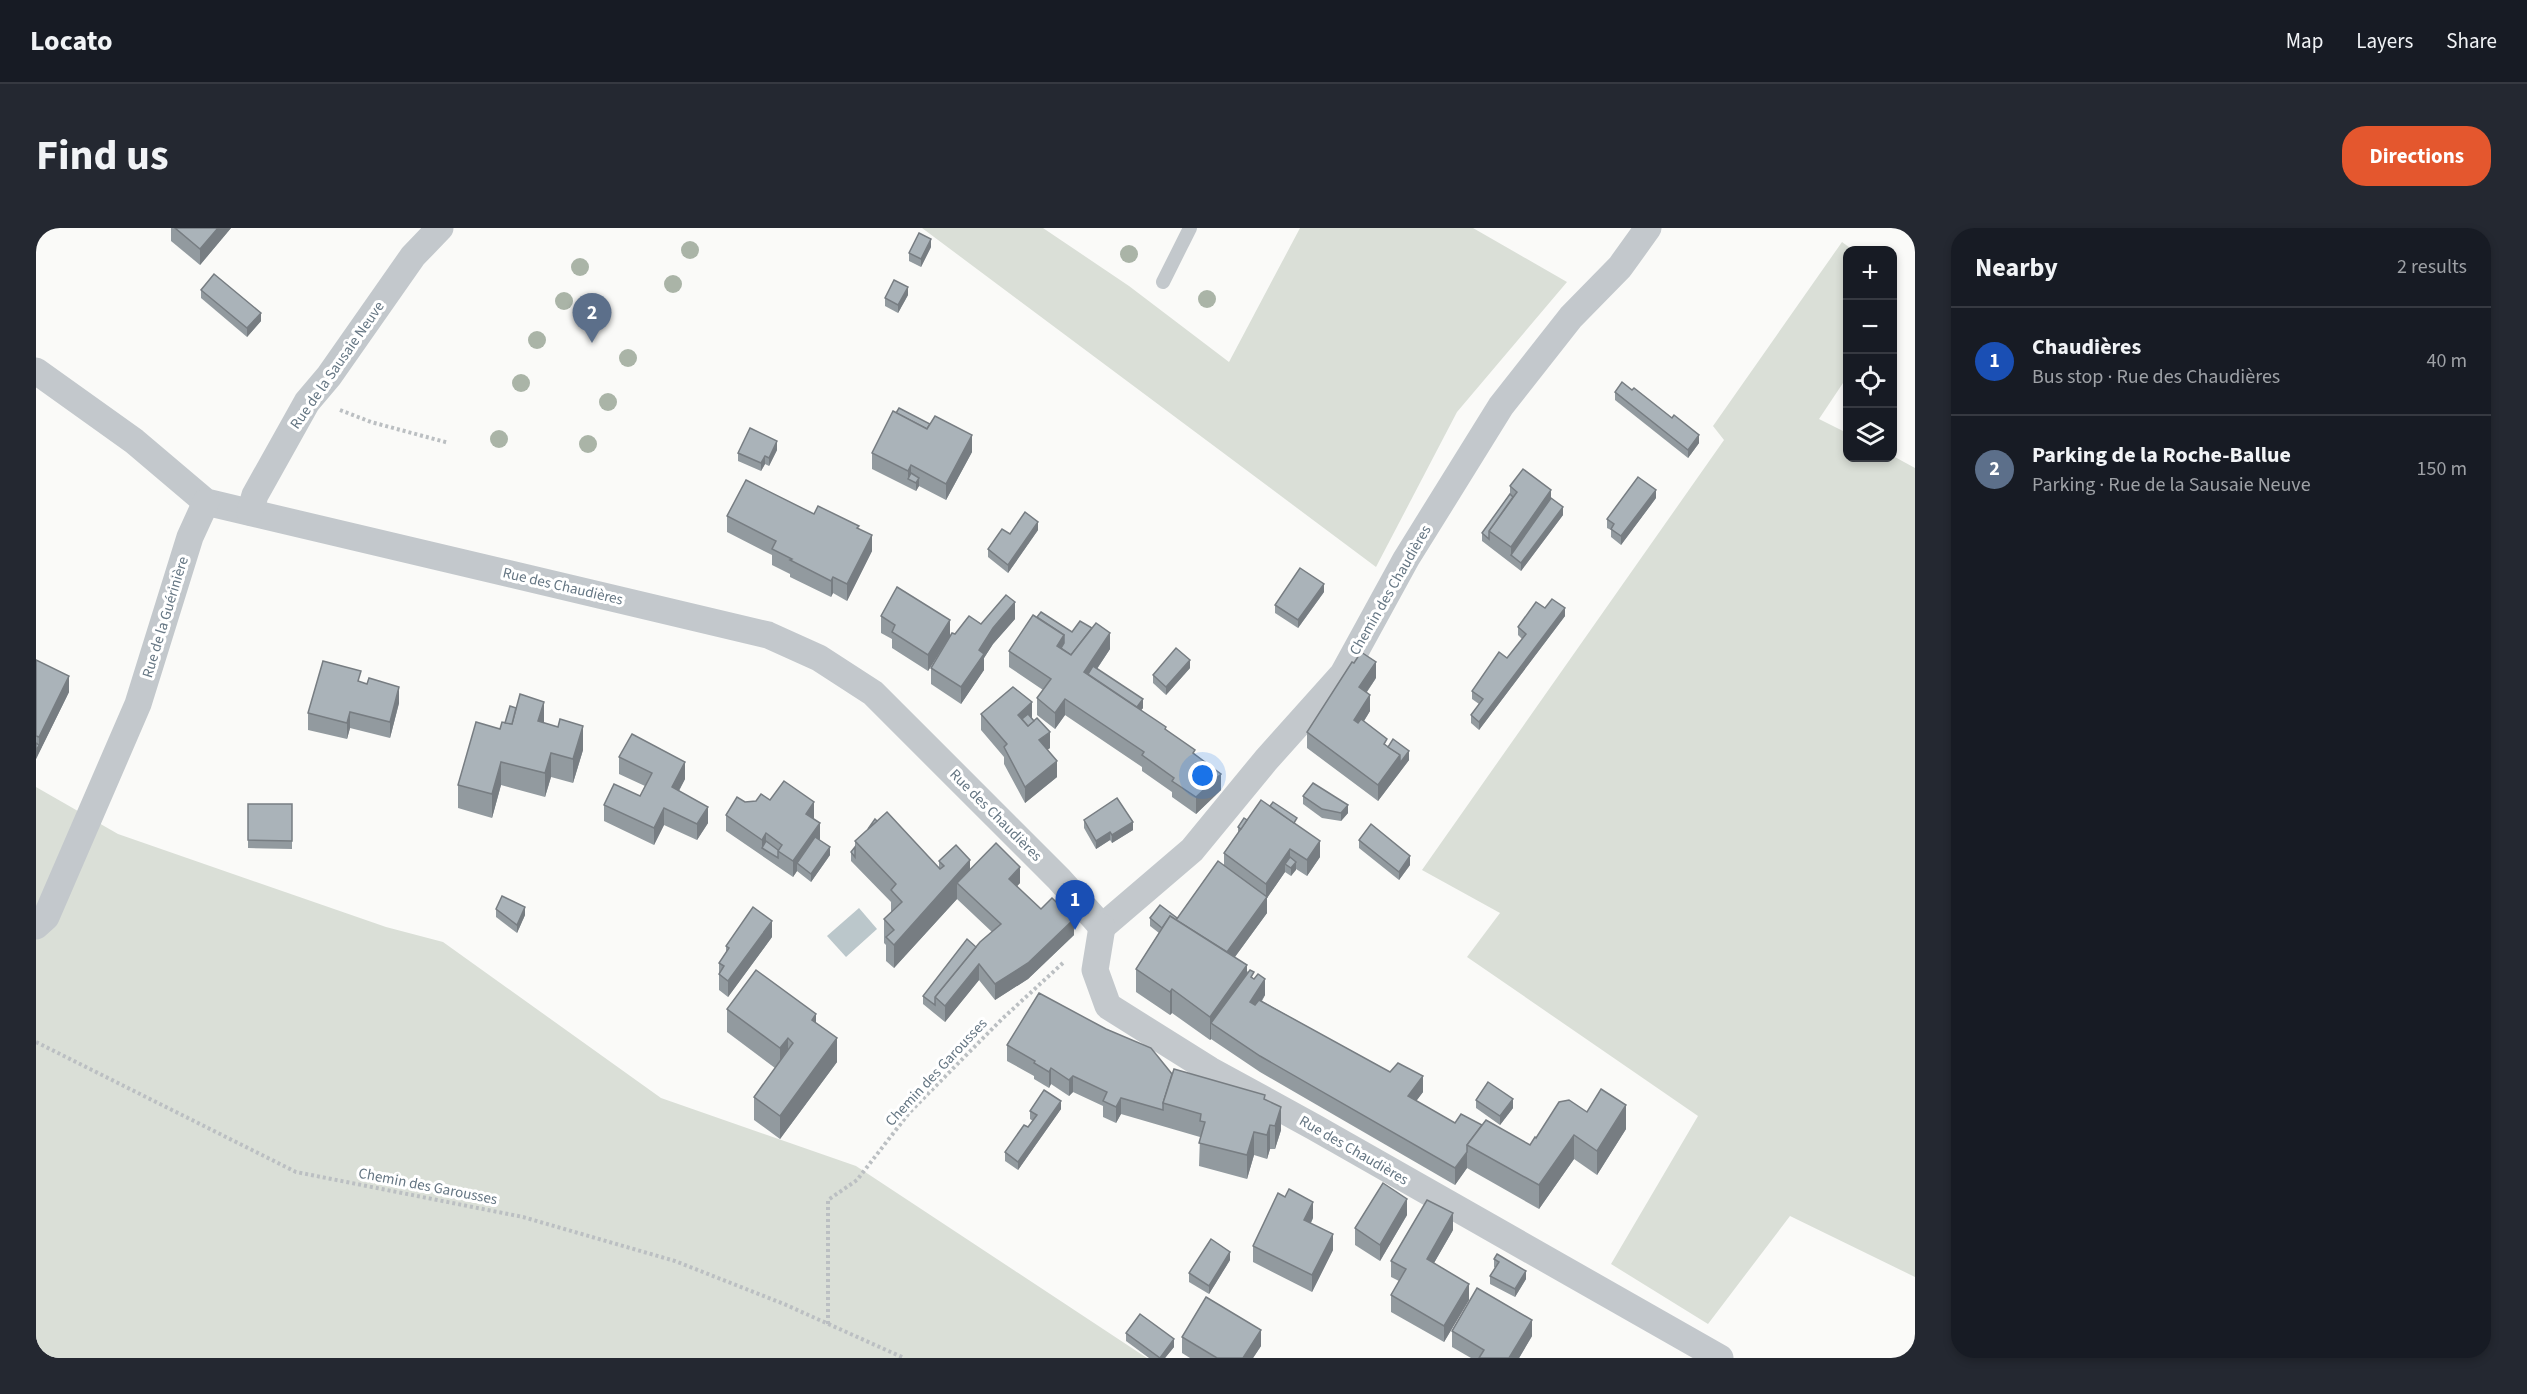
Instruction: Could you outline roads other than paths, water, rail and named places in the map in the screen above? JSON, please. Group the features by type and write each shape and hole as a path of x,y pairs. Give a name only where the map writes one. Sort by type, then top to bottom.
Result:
{"street":[{"name":"Rue de la Sausaie Neuve","path":"250,512 255,495 307,402 329,376 413,256 440,228"},
{"name":"Chemin des Chaudières","path":"1102,927 1192,850 1266,760 1343,674 1406,559 1501,406 1571,317 1620,267 1648,228"},
{"path":"36,371 135,441 206,502"},
{"name":"Rue des Chaudières","path":"206,502 768,635 819,658 873,693 1059,879 1102,927 1095,970 1108,1006 1210,1070 1720,1358"},
{"name":"Rue de la Guérinière","path":"36,926 46,917 138,704 190,537 206,502"}],"lane":[{"path":"1163,282 1190,228"}],"place":[{"name":"Parking de la Roche-Ballue","path":"592,343"},
{"name":"Chaudières","path":"1075,930"}]}
